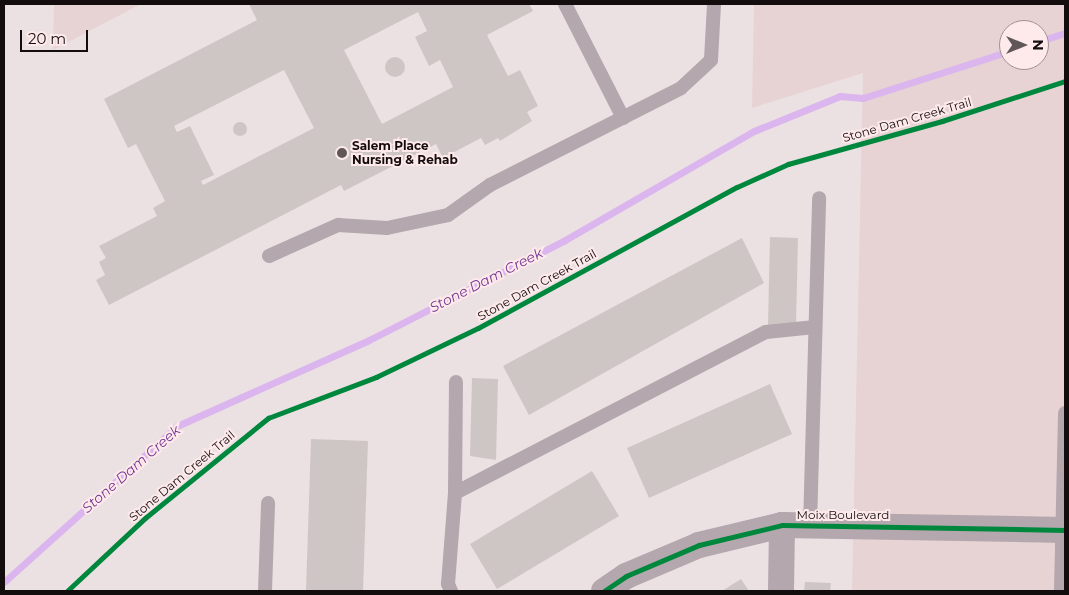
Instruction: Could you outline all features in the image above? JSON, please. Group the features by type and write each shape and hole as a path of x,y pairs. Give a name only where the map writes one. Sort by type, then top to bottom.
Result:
{"street":[{"name":"Moix Boulevard","path":"604,591 626,576 699,545 782,525 810,526 834,524 1064,530"},
{"path":"782,525 782,591"}],"lane":[{"path":"565,4 622,118"},
{"path":"269,256 338,225 387,228 448,215 490,185 681,88 711,60 714,4"},
{"path":"810,526 819,198"},
{"path":"455,493 766,332 815,327"},
{"path":"451,591 448,584 455,493 456,382"},
{"path":"1061,591 1064,530 1065,414"},
{"path":"265,591 268,503"}],"shaded area":[{"path":"54,4 141,4 53,50"},
{"path":"754,4 1065,4 1065,591 852,591 863,73 752,108"}],"building":[{"name":"Salem Place Nursing & Rehab","path":"249,4 529,4 533,11 487,35 508,76 520,70 538,106 527,112 532,121 500,141 498,138 485,145 481,138 443,158 436,144 344,191 341,185 109,305 96,280 105,275 99,262 106,258 99,246 157,216 153,208 165,201 136,144 128,148 104,99 257,20","holes":["418,12 427,31 415,37 429,66 440,60 453,87 382,124 344,50","284,70 314,128 203,185 201,181 214,175 190,126 177,132 174,126"]},
{"path":"395,57 402,60 405,67 402,74 395,77 388,74 385,67 388,60"},
{"path":"237,122 243,122 247,129 243,136 237,136 233,132 233,126"},
{"path":"770,237 798,238 796,325 768,325"},
{"path":"742,238 764,283 529,415 503,366"},
{"path":"472,378 498,379 496,460 470,456"},
{"path":"770,384 792,434 649,498 627,448"},
{"path":"311,439 368,441 363,591 306,591"},
{"path":"592,471 619,516 497,589 470,544"},
{"path":"741,579 749,591 722,591"},
{"path":"805,582 831,583 830,591 804,591"}],"waterway":[{"name":"Stone Dam Creek","path":"1049,38 1065,33"},
{"name":"Stone Dam Creek","path":"4,582 177,426 369,340 565,240 754,131 840,96 863,98 999,54"}],"cycle path":[{"name":"Stone Dam Creek Trail","path":"67,591 145,518 268,418 376,377 478,328 737,187 788,164 942,121 1065,81"},
{"path":"604,591 626,576 699,545 782,525 1065,530"}],"place":[{"name":"Salem Place Nursing & Rehab","path":"342,153"}]}
